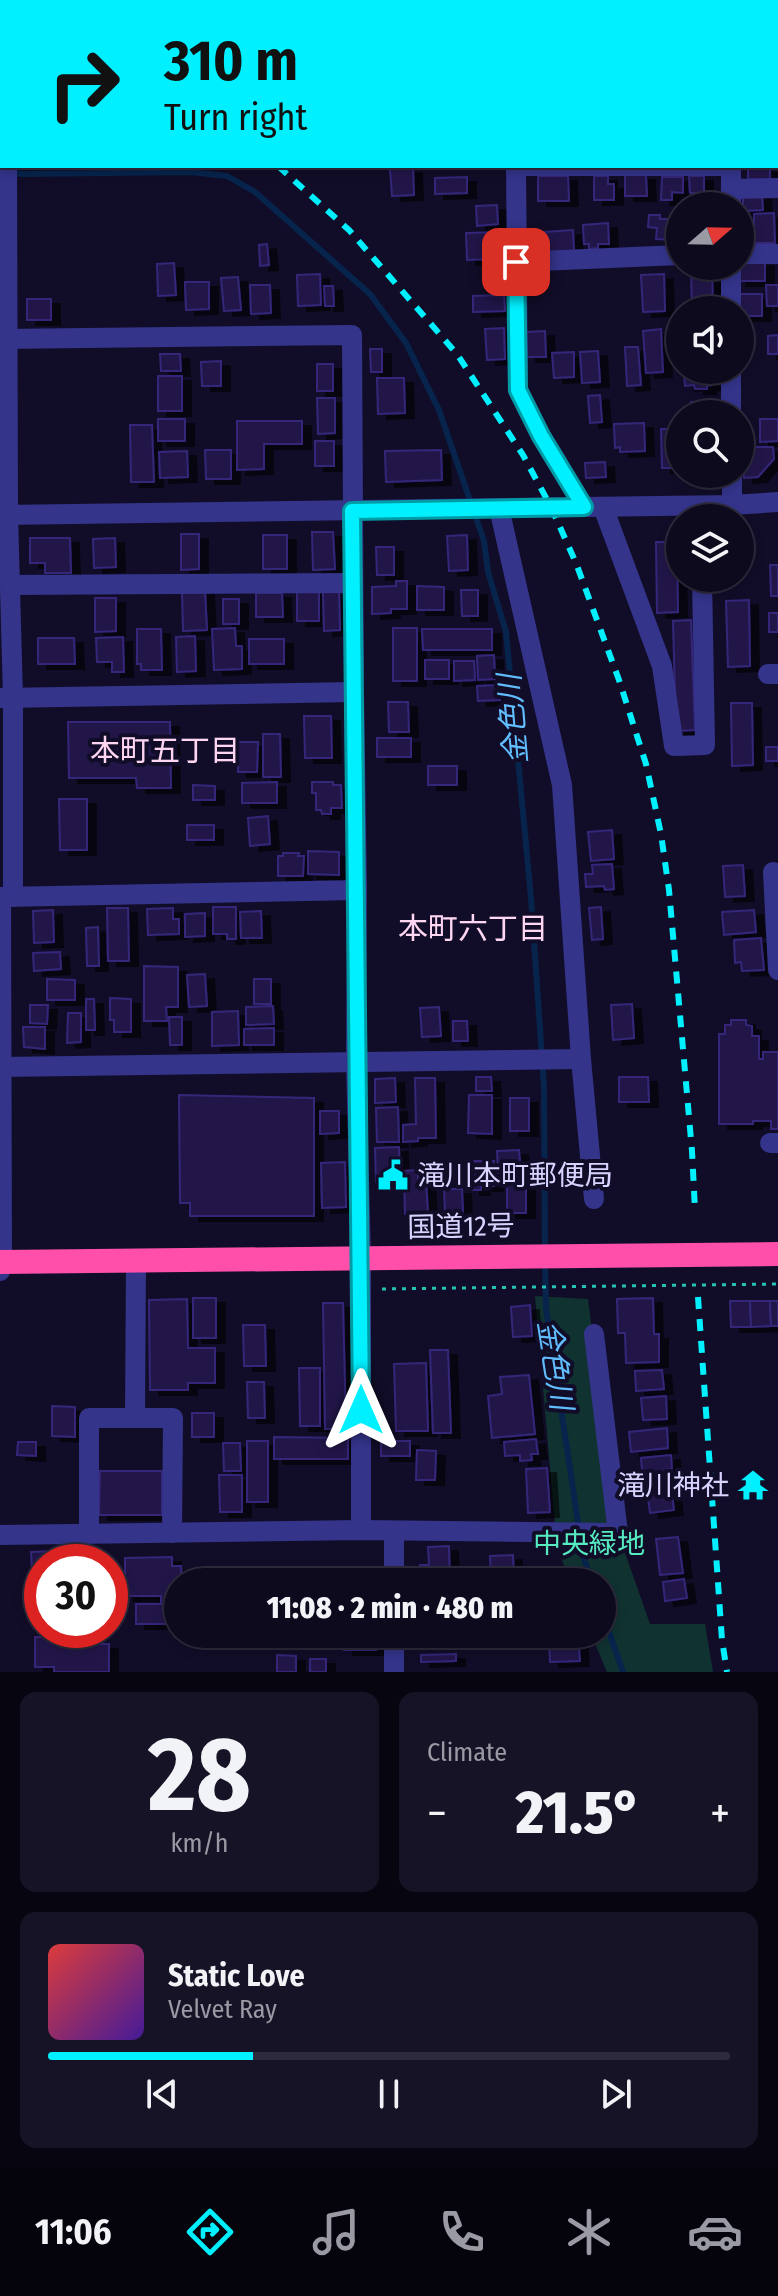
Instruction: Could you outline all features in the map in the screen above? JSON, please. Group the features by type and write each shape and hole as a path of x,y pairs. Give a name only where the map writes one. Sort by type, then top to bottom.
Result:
{"highway":[{"name":"国道12号","path":"1,1265 136,1260 778,1254"}],"street":[{"path":"1,1265 1,955 5,897 10,585 4,515 7,168"},
{"path":"516,168 518,390 541,436 594,507 662,666 674,746 705,745 702,592"},
{"path":"731,168 731,192"},
{"path":"754,193 778,188"},
{"path":"754,254 778,254"},
{"path":"516,262 666,256"},
{"path":"4,339 352,335 361,1530"},
{"path":"747,504 778,502"},
{"path":"4,515 594,507 666,510"},
{"path":"499,508 562,785 594,1199"},
{"path":"10,585 353,583"},
{"path":"6,698 354,692"},
{"path":"773,872 778,970"},
{"path":"5,897 357,890"},
{"path":"1,1067 581,1059"},
{"path":"135,1418 136,1260"},
{"path":"0,1535 361,1530 618,1533 594,1334"},
{"path":"89,1534 89,1418 173,1418 172,1533"},
{"path":"394,1531 394,1568"},
{"path":"394,1648 394,1672"}],"path":[{"path":"361,1289 778,1284"}],"green space":[{"name":"中央緑地","path":"535,1296 588,1299 618,1533 650,1624 705,1624 713,1672 607,1672 597,1648 616,1648 616,1568 565,1568 557,1548"}],"building":[{"path":"413,168 414,195 392,196 390,169"},
{"path":"748,168 770,168 770,180 748,179"},
{"path":"625,175 646,175 647,196 625,196"},
{"path":"538,176 568,176 569,201 538,201"},
{"path":"594,176 608,176 608,184 614,184 614,200 594,200"},
{"path":"689,176 704,176 704,192 690,192"},
{"path":"467,177 467,193 435,194 435,178"},
{"path":"662,177 683,177 683,192 666,192 666,200 661,200"},
{"path":"754,195 762,195 763,210 754,210"},
{"path":"497,205 498,224 477,226 476,206"},
{"path":"774,213 775,243 754,243 754,214"},
{"path":"649,215 660,215 660,219 666,219 666,240 656,239 657,228 648,227"},
{"path":"608,223 609,244 598,244 598,248 589,249 589,244 584,244 583,225"},
{"path":"573,230 574,251 546,253 544,232"},
{"path":"504,232 504,253 490,253 490,259 467,260 466,233"},
{"path":"267,244 269,265 260,266 259,245"},
{"path":"754,261 765,261 765,281 737,281 754,280"},
{"path":"174,263 176,295 158,296 157,264"},
{"path":"320,274 321,305 298,306 297,275"},
{"path":"664,274 665,311 643,312 641,275"},
{"path":"238,277 241,310 224,311 221,278"},
{"path":"691,280 712,280 713,296 692,296"},
{"path":"185,282 209,282 209,309 186,310"},
{"path":"250,285 270,285 271,313 251,314"},
{"path":"766,285 778,285 778,306 767,306"},
{"path":"324,286 333,286 334,306 325,306"},
{"path":"762,294 762,316 754,316 754,296 740,296"},
{"path":"504,295 505,311 473,312 473,296"},
{"path":"27,299 51,299 51,320 27,320"},
{"path":"504,328 505,359 487,360 485,329"},
{"path":"661,329 663,372 646,373 643,331"},
{"path":"545,331 546,357 527,357 526,332"},
{"path":"778,335 778,354 768,354 768,336"},
{"path":"625,347 638,347 641,385 627,386"},
{"path":"370,349 382,349 382,372 371,372"},
{"path":"598,351 600,382 582,383 580,352"},
{"path":"574,352 574,377 554,378 552,353"},
{"path":"160,354 180,354 181,371 161,371"},
{"path":"221,361 221,386 202,386 201,362"},
{"path":"317,364 333,364 333,391 317,391"},
{"path":"158,376 182,376 182,411 158,411"},
{"path":"377,378 404,378 405,413 378,414"},
{"path":"685,384 712,384 707,389"},
{"path":"600,395 602,422 590,423 588,396"},
{"path":"317,398 335,398 335,433 318,434"},
{"path":"158,419 185,419 185,441 158,441"},
{"path":"760,419 778,419 778,441 760,442"},
{"path":"237,421 302,421 302,444 264,444 264,469 237,470"},
{"path":"644,423 645,451 620,452 620,447 615,448 614,424"},
{"path":"130,425 152,425 154,482 131,482"},
{"path":"661,429 666,429 666,468 662,468"},
{"path":"315,441 334,441 334,466 315,466"},
{"path":"754,447 773,447 774,459 758,477 754,477"},
{"path":"205,450 231,450 231,479 206,479"},
{"path":"441,450 442,480 386,482 385,451"},
{"path":"187,451 188,477 160,478 159,452"},
{"path":"605,462 606,477 586,478 585,463"},
{"path":"312,532 333,532 335,569 313,570"},
{"path":"181,534 199,534 199,569 181,570"},
{"path":"263,535 287,535 287,569 263,569"},
{"path":"467,535 468,570 449,571 447,536"},
{"path":"30,538 70,538 71,573 45,573 45,563 30,563"},
{"path":"115,538 116,567 94,568 93,539"},
{"path":"656,542 666,542 666,592 678,592 678,612 657,613"},
{"path":"376,547 394,547 394,575 377,575"},
{"path":"770,565 778,565 778,596 771,596"},
{"path":"396,581 407,581 407,609 372,614 372,587 396,586"},
{"path":"417,586 444,587 444,610 417,610"},
{"path":"205,590 207,630 183,631 182,591"},
{"path":"297,590 319,590 319,621 297,621"},
{"path":"461,590 478,590 478,616 462,616"},
{"path":"323,591 339,591 340,630 324,631"},
{"path":"256,593 282,593 283,617 256,617"},
{"path":"95,598 116,598 116,631 95,632"},
{"path":"223,599 239,599 239,624 223,624"},
{"path":"749,600 750,666 728,667 726,601"},
{"path":"769,613 778,613 778,632 769,632"},
{"path":"691,620 695,730 676,731 673,621"},
{"path":"235,628 236,646 242,646 242,669 214,670 212,629"},
{"path":"393,628 417,628 417,681 393,681"},
{"path":"137,629 161,629 162,670 141,670 141,664 137,664"},
{"path":"422,629 492,629 492,650 423,650"},
{"path":"195,636 196,671 177,672 176,637"},
{"path":"123,637 124,672 112,672 112,662 97,662 96,638"},
{"path":"38,638 74,638 75,664 38,664"},
{"path":"249,639 284,639 284,664 249,664"},
{"path":"494,655 495,679 478,680 477,656"},
{"path":"425,660 449,660 449,679 425,679"},
{"path":"454,661 474,661 475,680 454,681"},
{"path":"499,685 500,700 478,701 477,686"},
{"path":"388,702 408,702 409,732 389,732"},
{"path":"731,703 752,703 753,765 732,766"},
{"path":"304,716 331,716 332,758 305,758"},
{"path":"68,722 170,722 171,788 137,788 136,778 69,778"},
{"path":"263,734 280,734 281,777 263,777"},
{"path":"377,738 411,738 411,757 377,757"},
{"path":"238,742 258,742 257,772 238,772"},
{"path":"766,747 778,747 778,761 766,761"},
{"path":"428,766 457,766 457,785 428,785"},
{"path":"277,782 277,803 242,803 242,783"},
{"path":"312,782 341,785 342,808 331,808 331,814 316,810 316,793 312,793"},
{"path":"193,785 215,786 215,800 193,800"},
{"path":"59,799 87,799 87,850 60,850"},
{"path":"268,816 270,844 250,846 248,818"},
{"path":"187,825 214,825 214,840 187,840"},
{"path":"612,830 614,859 591,861 588,832"},
{"path":"308,851 339,852 339,875 308,874"},
{"path":"283,853 304,856 303,876 278,876 278,856 283,856"},
{"path":"612,864 614,889 586,887 585,874 593,874 592,865"},
{"path":"743,865 745,896 725,897 723,866"},
{"path":"213,907 236,907 236,939 227,939 227,934 213,934"},
{"path":"601,907 603,939 592,940 589,908"},
{"path":"107,908 128,908 129,961 108,961"},
{"path":"173,908 173,919 179,919 179,934 148,935 147,909"},
{"path":"53,910 54,942 34,943 33,911"},
{"path":"754,910 756,932 724,935 722,912"},
{"path":"261,911 262,938 241,938 240,912"},
{"path":"205,913 205,936 185,937 185,914"},
{"path":"98,927 99,966 87,966 86,928"},
{"path":"761,938 764,970 742,971 741,962 735,963 734,940"},
{"path":"60,952 61,969 34,971 33,953"},
{"path":"144,966 178,967 178,1007 166,1007 167,1021 144,1021"},
{"path":"205,974 207,1006 189,1007 187,975"},
{"path":"47,979 75,980 75,1000 47,1000"},
{"path":"254,979 271,979 271,1004 254,1004"},
{"path":"110,998 131,999 131,1032 114,1032 114,1020 110,1020"},
{"path":"86,999 94,999 95,1030 86,1030"},
{"path":"632,1004 634,1038 613,1040 611,1005"},
{"path":"30,1005 48,1005 47,1024 30,1023"},
{"path":"273,1006 274,1024 246,1025 246,1007"},
{"path":"439,1007 441,1036 422,1037 420,1008"},
{"path":"238,1011 239,1045 212,1046 212,1012"},
{"path":"68,1013 81,1013 81,1042 67,1043"},
{"path":"169,1017 182,1017 182,1045 170,1045"},
{"path":"731,1020 746,1020 746,1025 752,1026 752,1036 759,1036 759,1059 763,1059 763,1052 778,1052 778,1129 771,1129 771,1121 719,1124 719,1034 725,1034 725,1025 731,1025"},
{"path":"453,1021 467,1021 468,1041 453,1041"},
{"path":"23,1027 45,1027 45,1049 24,1047"},
{"path":"274,1028 274,1045 244,1045 244,1029"},
{"path":"476,1077 491,1077 492,1091 476,1091"},
{"path":"619,1077 648,1077 649,1102 619,1102"},
{"path":"395,1078 396,1102 375,1103 375,1079"},
{"path":"415,1078 435,1078 436,1138 403,1142 403,1125 416,1124"},
{"path":"179,1095 314,1098 314,1216 190,1216 190,1203 180,1203"},
{"path":"469,1095 492,1095 492,1134 468,1133"},
{"path":"510,1098 529,1098 529,1131 510,1131"},
{"path":"398,1107 399,1142 377,1142 376,1108"},
{"path":"320,1111 339,1111 339,1133 320,1134"},
{"path":"399,1147 400,1181 376,1182 375,1148"},
{"path":"519,1150 521,1172 498,1173 497,1151"},
{"path":"468,1161 494,1161 494,1186 471,1190"},
{"path":"345,1162 346,1207 322,1208 321,1163"},
{"path":"418,1170 418,1179 426,1179 428,1213 405,1214 404,1171"},
{"path":"507,1179 526,1179 526,1213 507,1213"},
{"path":"444,1189 462,1189 463,1212 445,1212"},
{"path":"193,1298 216,1298 216,1338 193,1338"},
{"path":"653,1298 654,1334 659,1334 659,1362 626,1363 625,1333 618,1333 617,1299"},
{"path":"187,1299 188,1348 215,1348 215,1383 188,1383 188,1390 150,1390 149,1300"},
{"path":"730,1301 750,1301 751,1327 731,1327"},
{"path":"750,1301 770,1301 771,1326 751,1327"},
{"path":"770,1301 778,1301 778,1326 771,1326"},
{"path":"323,1303 343,1303 346,1429 325,1429"},
{"path":"530,1305 532,1336 513,1337 511,1307"},
{"path":"243,1325 265,1325 266,1366 244,1366"},
{"path":"430,1350 448,1350 451,1433 433,1433"},
{"path":"426,1363 428,1431 396,1431 394,1364"},
{"path":"299,1368 320,1368 320,1426 300,1426"},
{"path":"662,1370 664,1389 636,1391 635,1371"},
{"path":"529,1375 535,1434 492,1438 488,1396 502,1394 500,1377"},
{"path":"247,1382 264,1382 265,1418 248,1418"},
{"path":"666,1396 667,1419 643,1420 641,1398"},
{"path":"52,1406 75,1407 75,1437 52,1436"},
{"path":"192,1413 214,1413 214,1437 192,1437"},
{"path":"667,1428 668,1448 631,1452 629,1432"},
{"path":"274,1437 348,1438 348,1459 274,1459"},
{"path":"536,1439 538,1454 531,1454 532,1460 520,1461 520,1455 505,1456 504,1442"},
{"path":"247,1441 268,1441 268,1502 247,1502"},
{"path":"381,1441 410,1441 410,1456 381,1456"},
{"path":"18,1442 36,1442 36,1456 17,1455"},
{"path":"223,1443 240,1443 241,1471 224,1471"},
{"path":"417,1450 436,1451 435,1480 416,1480"},
{"path":"671,1455 672,1469 667,1469 668,1477 643,1480 641,1458"},
{"path":"547,1468 550,1512 528,1513 526,1469"},
{"path":"100,1471 162,1471 162,1515 99,1515"},
{"path":"219,1475 242,1475 242,1512 220,1512"},
{"path":"671,1487 674,1510 650,1513 647,1490"},
{"path":"678,1537 683,1573 660,1575 656,1539"},
{"path":"449,1546 450,1568 420,1568 420,1565 429,1565 428,1547"},
{"path":"513,1555 513,1568 490,1568 490,1556"},
{"path":"172,1557 172,1566 181,1566 164,1568 164,1624 136,1624 136,1604 161,1604 161,1596 128,1596 128,1558"},
{"path":"684,1579 687,1598 665,1601 663,1582"},
{"path":"35,1648 109,1648 109,1672 54,1672 54,1667 35,1667"},
{"path":"344,1648 376,1648 376,1650"},
{"path":"549,1648 579,1648 580,1661 550,1662"},
{"path":"456,1654 456,1661 421,1662 421,1655"},
{"path":"277,1655 296,1656 296,1672 277,1672"},
{"path":"310,1659 326,1659 326,1672 310,1672"}],"waterway":[{"name":"金色川","path":"9,172 191,172 227,176 255,192 370,294 406,343 439,410 484,541 488,572 506,632 531,898 544,1087 545,1251"},
{"name":"金色川","path":"545,1262 546,1308 587,1568"},
{"name":"金色川","path":"615,1648 623,1672"}],"railway":[{"path":"280,168 349,230 457,354 523,455 576,563 646,764 661,834 669,890 695,1210"},
{"path":"698,1297 722,1640 727,1672"}],"place":[{"name":"滝川本町郵便局","path":"393,1175"},
{"name":"滝川神社","path":"753,1485"}],"district":[{"name":"本町五丁目","path":"165,751"},
{"name":"本町六丁目","path":"473,929"}],"route":[{"path":"361,1410 352,511 584,507 541,436 518,390 516,262"}]}
